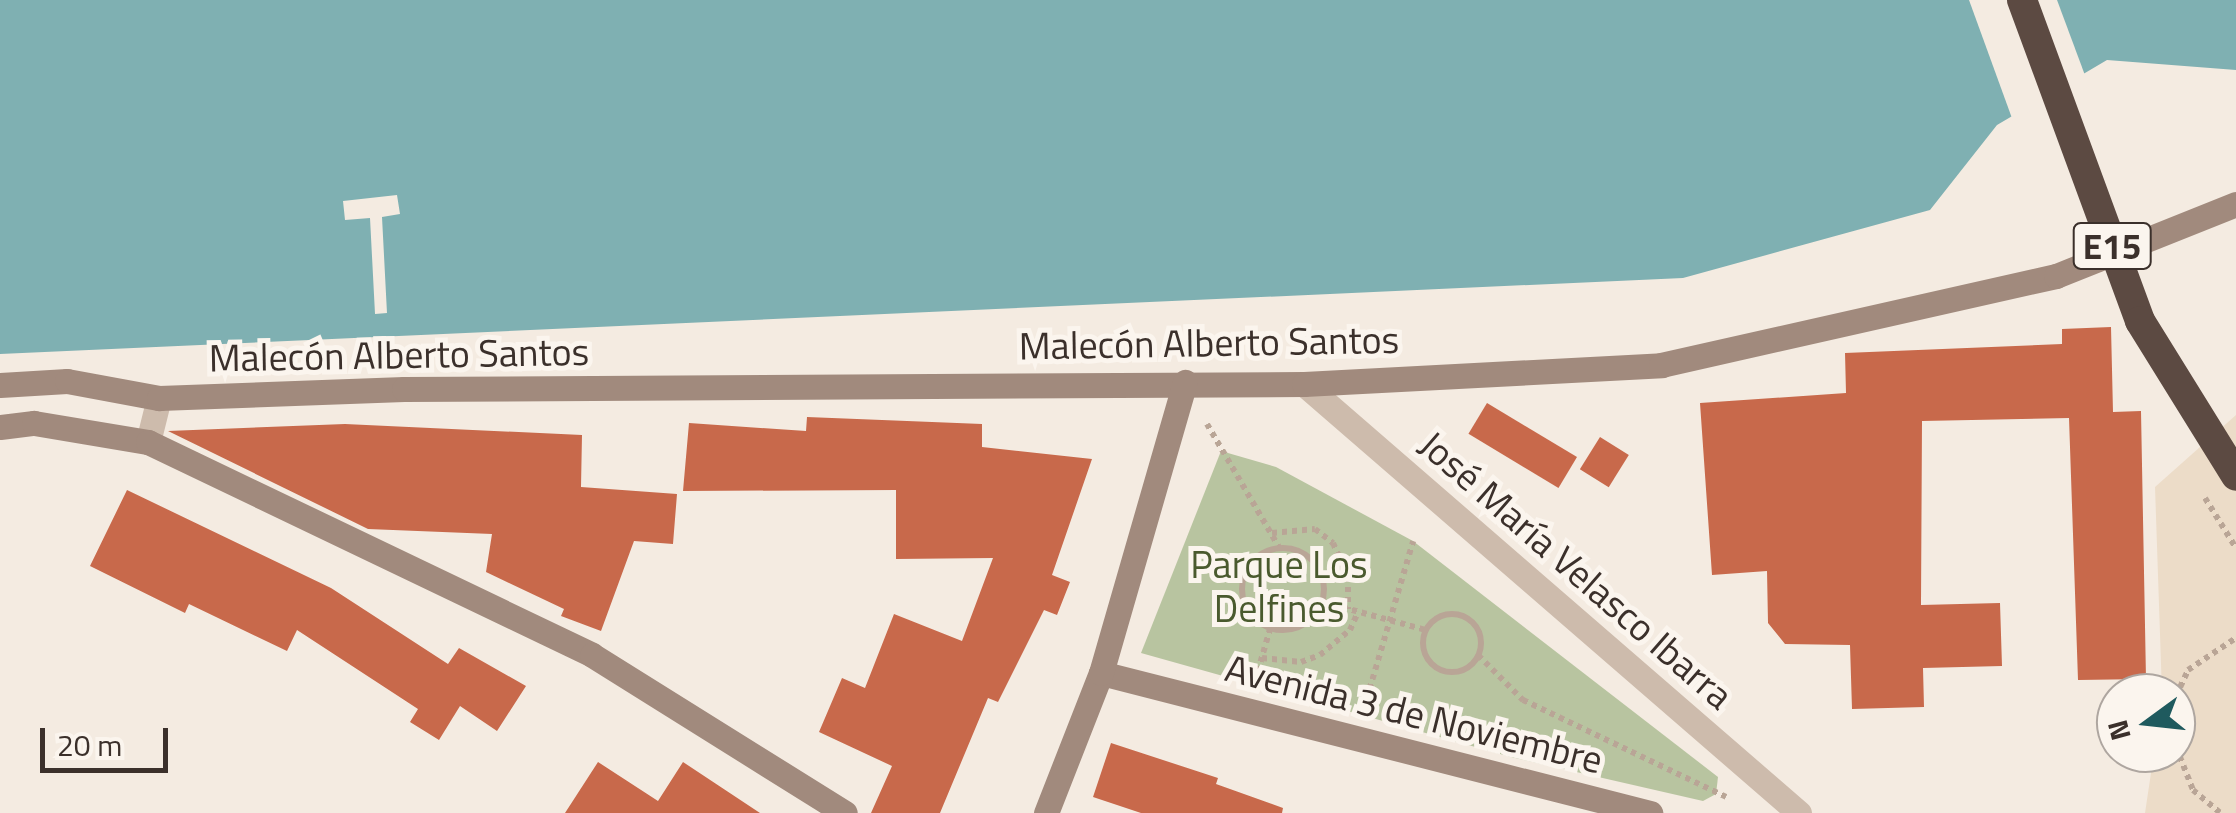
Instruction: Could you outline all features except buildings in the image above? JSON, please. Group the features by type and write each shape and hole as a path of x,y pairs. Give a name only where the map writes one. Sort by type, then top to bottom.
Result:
{"highway":[{"name":"E15","path":"2022,0 2140,321 2236,476"}],"main road":[{"name":"Malecón Alberto Santos","path":"0,385 67,381 159,398 404,389 1304,384 1661,365 2056,276 2236,204"},
{"path":"1046,813 1101,673 1185,382"},
{"path":"0,427 34,423 148,442 592,655 845,813"},
{"name":"Avenida 3 de Noviembre","path":"1101,673 1650,813"}],"street":[{"name":"José María Velasco Ibarra","path":"1304,384 1799,813"},
{"path":"148,442 159,398"}],"path":[{"path":"1185,382 1244,494 1279,547 1310,557 1320,570 1323,602 1302,626 1270,629 1256,622 1241,592 1251,562 1279,547"},
{"path":"1272,533 1315,529 1333,543 1348,577 1348,609"},
{"path":"1355,738 1413,541"},
{"path":"1323,602 1426,630"},
{"path":"1262,658 1301,662 1320,655 1350,630 1358,612"},
{"path":"1442,615 1464,616 1480,633 1478,655 1462,670 1440,669 1425,653 1426,630 1442,615"},
{"path":"1254,688 1270,629"},
{"path":"2187,673 2236,638"},
{"path":"1478,655 1524,700 1731,799"},
{"path":"2186,773 2193,790 2220,813"}],"green space":[{"name":"Parque Los Delfines","path":"1221,451 1276,467 1413,541 1718,777 1716,794 1703,801 1511,757 1141,653"}],"shaded area":[{"path":"2236,415 2236,813 2145,813 2151,773 2196,773 2196,673 2161,673 2155,487"}],"water":[{"path":"0,0 2236,0 2236,70 2107,60 1997,125 1930,210 1683,278 0,354"}],"pier":[{"path":"1969,0 2057,0 2086,78 2013,121"},
{"path":"397,195 400,214 382,217 387,313 375,314 370,218 345,220 343,201"}]}
